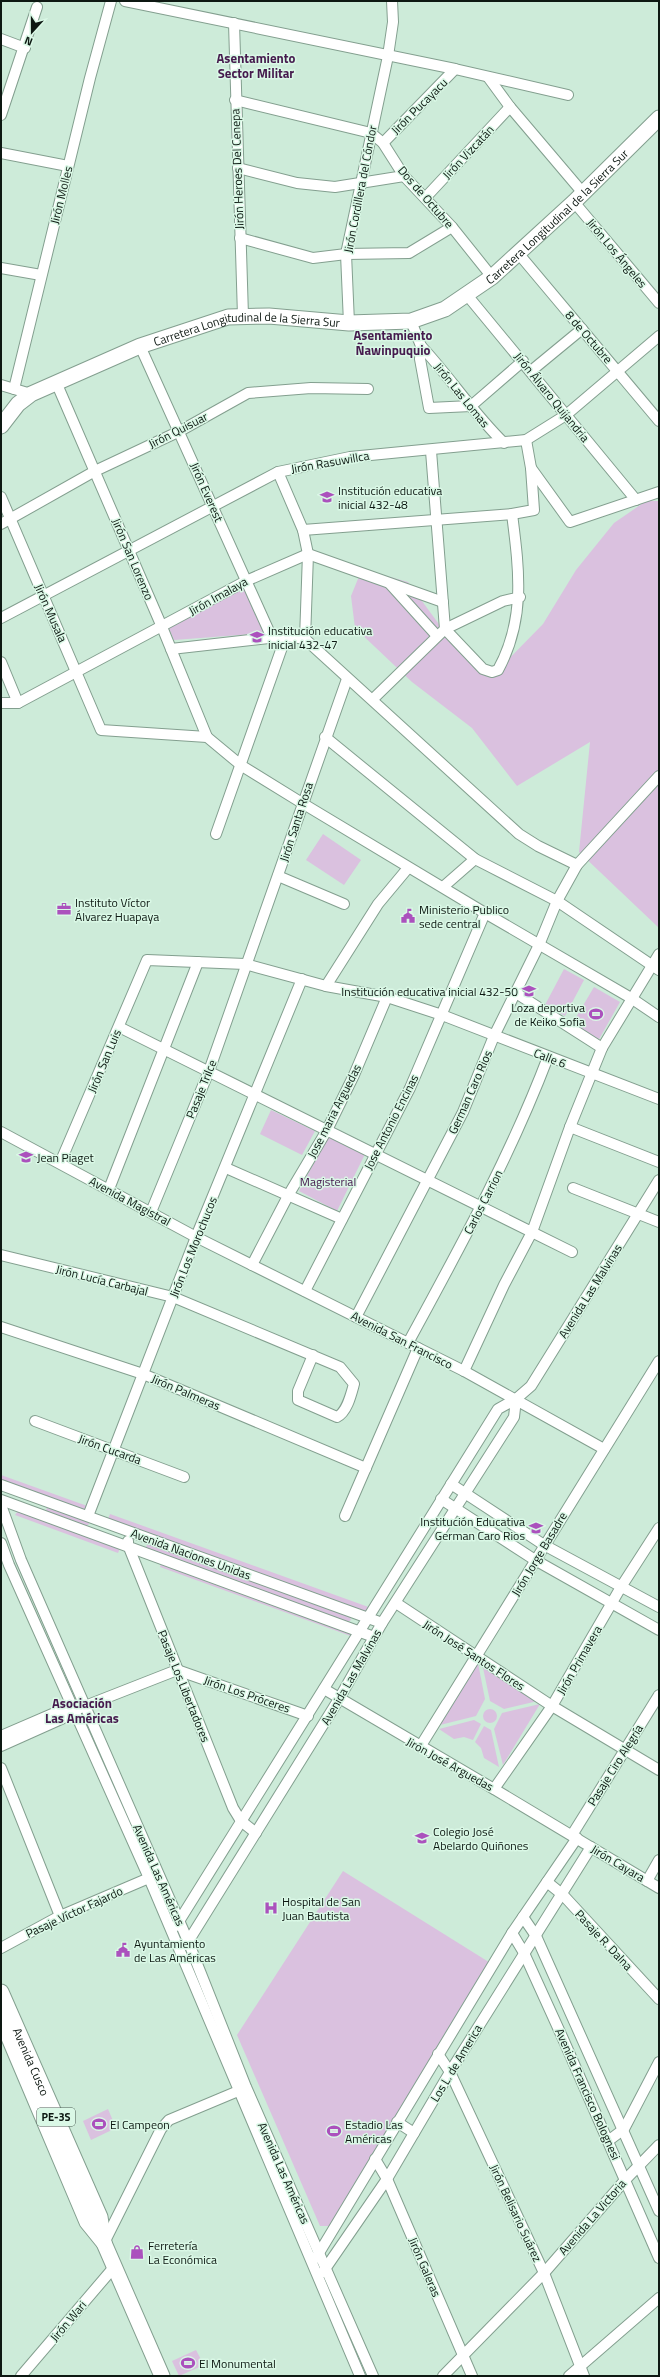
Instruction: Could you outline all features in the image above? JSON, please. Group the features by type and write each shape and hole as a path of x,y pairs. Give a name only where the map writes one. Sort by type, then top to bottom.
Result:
{"highway":[{"name":"Carretera Longitudinal de la Sierra Sur","path":"1,426 18,404 31,394 140,346 215,320 243,316 349,323 411,321 445,309 492,278 659,118"},
{"name":"Avenida Cusco","path":"1,1992 100,2217 104,2244"},
{"name":"Avenida Cusco","path":"1,2019 87,2222 104,2244 115,2266 162,2376"}],"street":[{"name":"Jirón Molles","path":"14,389 68,166 111,1"},
{"path":"125,1 568,95"},
{"name":"Jirón Cordillera del Cóndor","path":"349,323 346,254 388,56 393,22 392,1"},
{"path":"1,115 38,8"},
{"name":"Jirón Heroes Del Cenepa","path":"234,23 235,100 243,316"},
{"path":"1,39 25,48"},
{"name":"Jirón Pucayacu","path":"383,143 455,70"},
{"name":"Jirón Los Ángeles","path":"488,78 659,303"},
{"name":"Dos de Octubre","path":"235,100 371,133 383,143 404,176 426,197 452,227 492,278"},
{"name":"Jirón Vizcatán","path":"426,197 510,107"},
{"path":"1,153 68,166"},
{"path":"238,168 298,183 336,187 404,176"},
{"path":"240,238 313,258 346,254 409,253 452,227"},
{"name":"8 de Octubre","path":"518,253 659,421"},
{"path":"1,268 41,275"},
{"name":"Jirón Álvaro Quijandria","path":"468,295 636,500"},
{"path":"411,321 421,346 420,359 429,408 471,406 523,361"},
{"path":"531,371 582,329"},
{"name":"Jirón Rasuwillca","path":"1,618 278,472 350,457 431,451 526,440 566,416 619,372 659,336"},
{"name":"Jirón Everest","path":"140,346 180,431 272,638"},
{"name":"Jirón Las Lomas","path":"421,346 446,372 483,422 504,443"},
{"name":"Jirón San Lorenzo","path":"56,382 130,550 207,737"},
{"path":"1,385 31,394"},
{"name":"Jirón Quisuar","path":"1,524 95,471 180,431 248,393 311,388 368,389"},
{"path":"303,530 437,518 512,514 534,510 531,468 526,440"},
{"path":"431,451 443,602 441,632"},
{"path":"531,468 570,522 659,492"},
{"path":"278,472 303,530 308,554 305,639"},
{"name":"Jirón Musala","path":"1,497 101,730 207,737"},
{"path":"388,582 483,669 492,672 498,670 515,624 520,597 512,514"},
{"path":"308,554 443,602"},
{"name":"Jirón Imalaya","path":"1,703 18,703 162,627 246,580 308,554"},
{"path":"373,699 441,632 504,601 520,597"},
{"path":"216,834 242,766 286,636"},
{"path":"172,649 286,636 305,639 347,679 373,699 519,834 538,846 577,865"},
{"path":"1,662 18,703"},
{"name":"Jirón Santa Rosa","path":"245,964 278,876 325,737 347,679"},
{"path":"207,737 242,766 408,868 443,887 631,998 659,1017"},
{"path":"325,737 475,859 557,901 655,967"},
{"name":"German Caro Rios","path":"356,1317 463,1112 494,1036 539,945 557,901 577,865 659,776"},
{"path":"443,887 475,859"},
{"path":"326,986 378,904 408,868"},
{"path":"278,876 344,904"},
{"name":"Jose Antonio Encinas","path":"305,1291 374,1154 410,1088 485,913"},
{"path":"464,1371 504,1285 532,1232 590,1074 602,1048 631,998 655,967 659,954"},
{"name":"Calle 6","path":"147,960 245,964 326,986 387,998 442,1015 590,1074 659,1099"},
{"name":"Jirón San Luis","path":"60,1163 147,960"},
{"path":"109,1189 165,1050 198,962"},
{"name":"Pasaje Trilce","path":"151,1212 209,1071 245,964"},
{"name":"Jirón Los Morochucos","path":"88,1516 196,1237 226,1168 254,1094 302,979"},
{"path":"516,993 602,1048"},
{"name":"Jose maria Arguedas","path":"252,1265 289,1194 327,1130 354,1075 387,998"},
{"path":"119,1027 572,1252"},
{"name":"Carlos Carrion","path":"408,1343 482,1207 529,1108 548,1057"},
{"path":"570,1127 659,1162"},
{"name":"Avenida Magistral","path":"1,1132 196,1237"},
{"path":"226,1168 342,1218"},
{"name":"Avenida Las Malvinas","path":"172,1934 240,1820 308,1716 359,1630 498,1409 516,1399 531,1386 659,1180"},
{"path":"573,1188 659,1222"},
{"name":"Avenida San Francisco","path":"196,1237 464,1371 604,1449"},
{"name":"Jirón Lucía Carbajal","path":"1,1255 173,1297 313,1355 340,1367 354,1384 352,1394 342,1414 337,1417 298,1400 298,1392 313,1355"},
{"name":"Jirón Palmeras","path":"1,1327 143,1374 366,1468"},
{"path":"345,1516 418,1348"},
{"name":"Jirón Jorge Basadre","path":"420,1747 477,1657 544,1545 659,1360"},
{"name":"Avenida Las Malvinas","path":"180,1953 339,1699 382,1623 514,1417 516,1399"},
{"name":"Jirón Cucarda","path":"36,1421 184,1477"},
{"path":"451,1484 544,1545 659,1607"},
{"name":"Avenida Naciones Unidas","path":"1,1485 382,1623"},
{"path":"441,1499 535,1560 659,1630"},
{"name":"Avenida Naciones Unidas","path":"1,1500 128,1545 359,1630 374,1637"},
{"name":"Avenida Las Américas","path":"1,1505 21,1560 188,1941 242,2089 360,2376"},
{"name":"Jirón Primavera","path":"494,1788 552,1706 621,1587 659,1528"},
{"name":"Pasaje Los Libertadores","path":"129,1531 128,1545 177,1670 240,1820 256,1833"},
{"name":"Avenida Las Américas","path":"1,1543 5,1567 75,1710 180,1953 326,2269 373,2376"},
{"path":"5,1567 21,1560"},
{"name":"Jirón José Santos Flores","path":"396,1603 552,1706 659,1770"},
{"path":"1,1746 68,1716 75,1710 86,1707 177,1670"},
{"name":"Jirón Los Próceres","path":"177,1670 308,1716"},
{"name":"Jirón José Arguedas","path":"324,1689 420,1747 494,1788 574,1837"},
{"name":"Pasaje Ciro Alegría","path":"574,1837 659,1695"},
{"path":"1,1736 66,1708 75,1710"},
{"path":"1,1768 60,1916"},
{"name":"Jirón Cayara","path":"574,1837 659,1888"},
{"name":"Los L. de America","path":"313,2263 512,1933 548,1882 574,1837"},
{"name":"Los L. de America","path":"318,2276 326,2269 387,2179 450,2072 524,1953 563,1896 591,1848"},
{"path":"647,1881 659,1860"},
{"name":"Pasaje Víctor Fajardo","path":"1,1948 60,1916 148,1878"},
{"name":"Pasaje R. Dalna","path":"548,1882 563,1896 659,1999"},
{"name":"Avenida Francisco Bolognesi","path":"523,1917 536,1936 624,2129 659,2210"},
{"name":"Avenida Francisco Bolognesi","path":"512,1933 524,1953 564,2041 626,2179 659,2258"},
{"path":"564,2041 579,2031"},
{"name":"Jirón Belisario Suárez","path":"438,2054 450,2072 544,2273 582,2372"},
{"path":"608,2141 624,2129 659,2062"},
{"path":"104,2244 161,2129 169,2120 242,2089"},
{"path":"397,2122 414,2134"},
{"name":"Avenida La Victoria","path":"443,2376 544,2273 626,2179 659,2144"},
{"name":"Jirón Galeras","path":"375,2159 387,2179 472,2376"},
{"path":"346,2207 360,2218"},
{"name":"Jirón Wari","path":"21,2376 115,2266"},
{"path":"569,2376 582,2372 659,2298"}],"green space":[{"path":"646,501 659,501 659,928 579,852 590,742 517,786 472,728 412,682 355,628 351,596 362,569 408,582 452,642 493,675 543,624 576,570 614,523"},
{"path":"241,588 246,590 265,633 174,640 169,629 172,624"},
{"path":"323,834 361,860 344,885 306,860"},
{"path":"564,969 584,980 565,1016 545,1005"},
{"name":"Loza deportiva de Keiko Sofia","path":"594,987 620,1002 598,1041 571,1026"},
{"path":"271,1110 315,1131 302,1155 260,1134"},
{"name":"Magisterial","path":"329,1135 366,1152 337,1211 299,1191"},
{"path":"1,1475 90,1507 89,1512 1,1481"},
{"path":"47,1506 89,1521 89,1524 86,1526 46,1512"},
{"path":"18,1511 120,1548 118,1553 15,1515"},
{"path":"110,1514 374,1609 372,1614 108,1519"},
{"path":"148,1544 350,1616 351,1620 348,1622 145,1548"},
{"path":"161,1564 359,1634 359,1639 160,1567"},
{"path":"478,1663 485,1699 476,1716 440,1725"},
{"path":"482,1663 542,1700 504,1709 490,1701"},
{"path":"540,1704 503,1765 494,1729 502,1713"},
{"path":"487,1709 493,1709 497,1713 497,1719 493,1723 487,1723 483,1719 483,1713"},
{"path":"474,1720 481,1724 473,1740 464,1737 454,1739 439,1729"},
{"path":"484,1726 491,1730 499,1767 484,1758 481,1748 475,1742"},
{"name":"Estadio Las Américas","path":"343,1871 492,1964 330,2226 320,2226 237,2035"},
{"name":"El Campeon","path":"108,2109 116,2128 91,2140 83,2121"},
{"name":"El Monumental","path":"196,2350 204,2365 179,2376 172,2361"}],"place":[{"name":"Institución educativa inicial 432-48","path":"327,497"},
{"name":"Institución educativa inicial 432-47","path":"257,637"},
{"name":"Instituto Víctor Álvarez Huapaya","path":"64,909"},
{"name":"Ministerio Publico sede central","path":"408,916"},
{"name":"Institución educativa inicial 432-50","path":"529,991"},
{"name":"Loza deportiva de Keiko Sofia","path":"596,1014"},
{"name":"Jean Piaget","path":"26,1157"},
{"name":"Institución Educativa German Caro Rios","path":"536,1528"},
{"name":"Colegio José Abelardo Quiñones","path":"422,1838"},
{"name":"Hospital de San Juan Bautista","path":"271,1908"},
{"name":"Ayuntamiento de Las Américas","path":"123,1950"},
{"name":"El Campeon","path":"99,2124"},
{"name":"Estadio Las Américas","path":"334,2131"},
{"name":"Ferretería La Económica","path":"137,2252"},
{"name":"El Monumental","path":"188,2363"}],"district":[{"name":"Asentamiento Sector Militar","path":"256,66"},
{"name":"Asentamiento Ñawinpuquio","path":"393,342"},
{"name":"Asociación Las Américas","path":"82,1710"}]}
